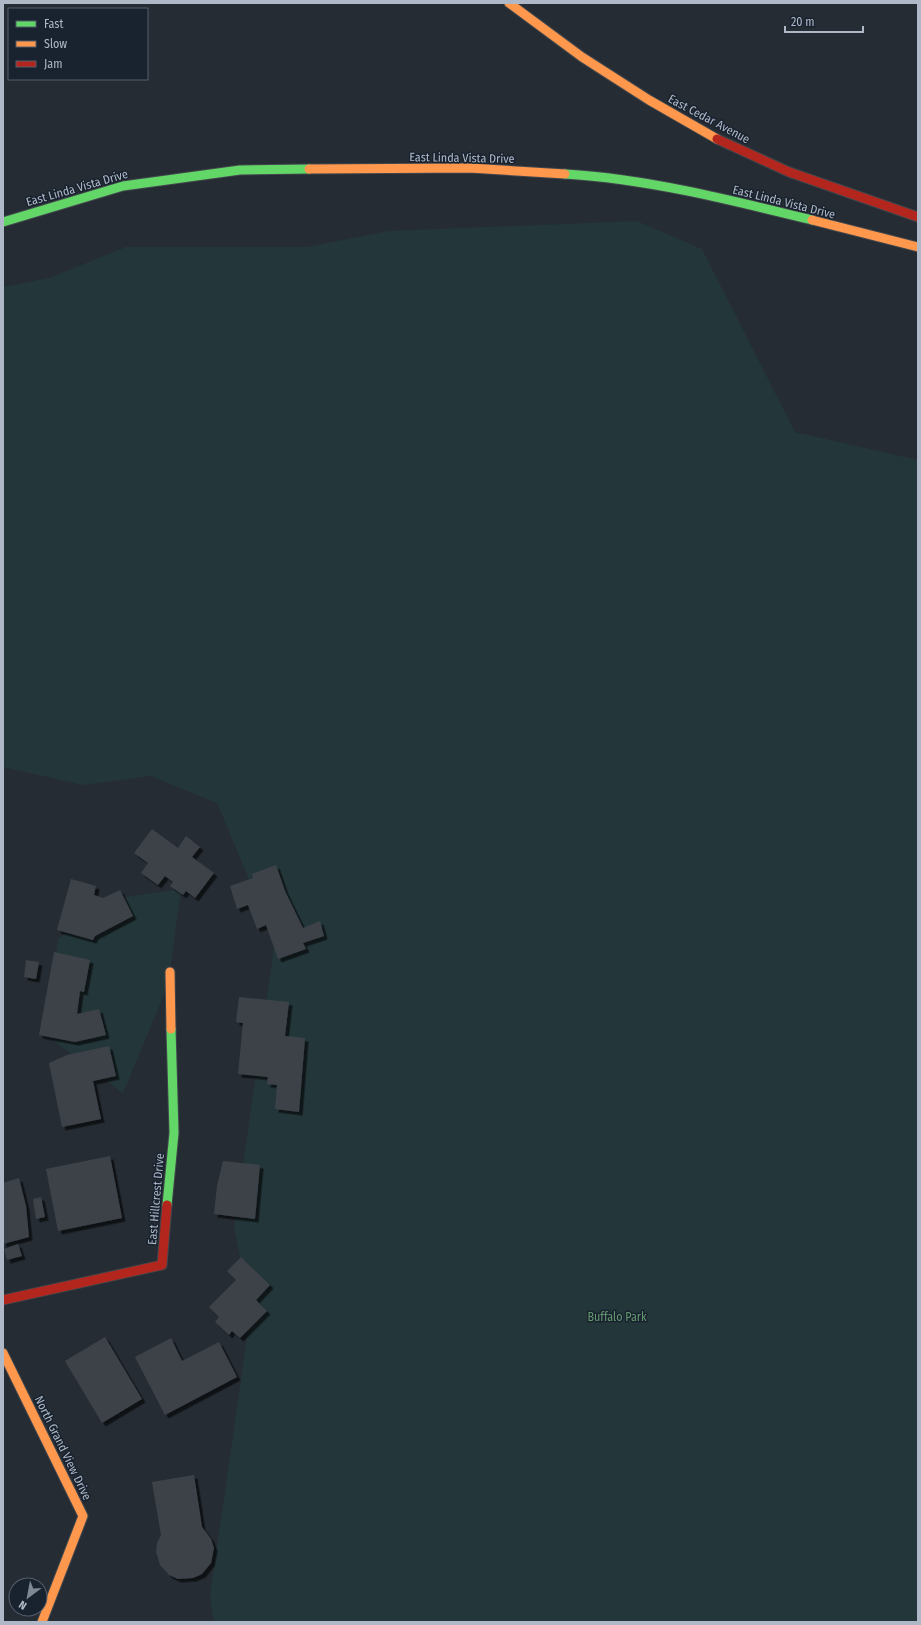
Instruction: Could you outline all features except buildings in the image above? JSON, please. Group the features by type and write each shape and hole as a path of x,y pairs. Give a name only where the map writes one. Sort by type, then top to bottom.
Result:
{"street":[{"name":"East Cedar Avenue","path":"509,3 582,57 649,100 711,136 789,172 918,217"},
{"name":"East Linda Vista Drive","path":"3,222 123,186 240,170 470,168 580,175 664,187 759,207 918,247"},
{"name":"East Hillcrest Drive","path":"3,1300 162,1265 174,1133 170,972"},
{"name":"North Grand View Drive","path":"3,1353 83,1516 42,1622"}],"green space":[{"name":"Buffalo Park","path":"637,221 702,249 795,432 918,460 918,1622 214,1622 210,1596 251,1310 234,1228 275,941 217,803 151,776 83,785 3,767 3,287 49,278 126,247 306,247 389,231"},
{"path":"181,889 168,985 123,1093 45,1034 58,939 113,899"}],"traffic: fast":[{"path":"3,222 123,186 240,170 309,169"},
{"path":"565,174 627,180 658,185 812,220"},
{"path":"167,1205 174,1133 171,1029"}],"traffic: slow":[{"path":"509,3 582,57 649,100 717,139"},
{"path":"309,169 470,168 565,174"},
{"path":"812,220 918,247"},
{"path":"170,972 171,1029"},
{"path":"3,1353 83,1516 42,1622"}],"traffic: jam":[{"path":"717,139 789,172 918,217"},
{"path":"3,1300 162,1265 167,1205"}]}
